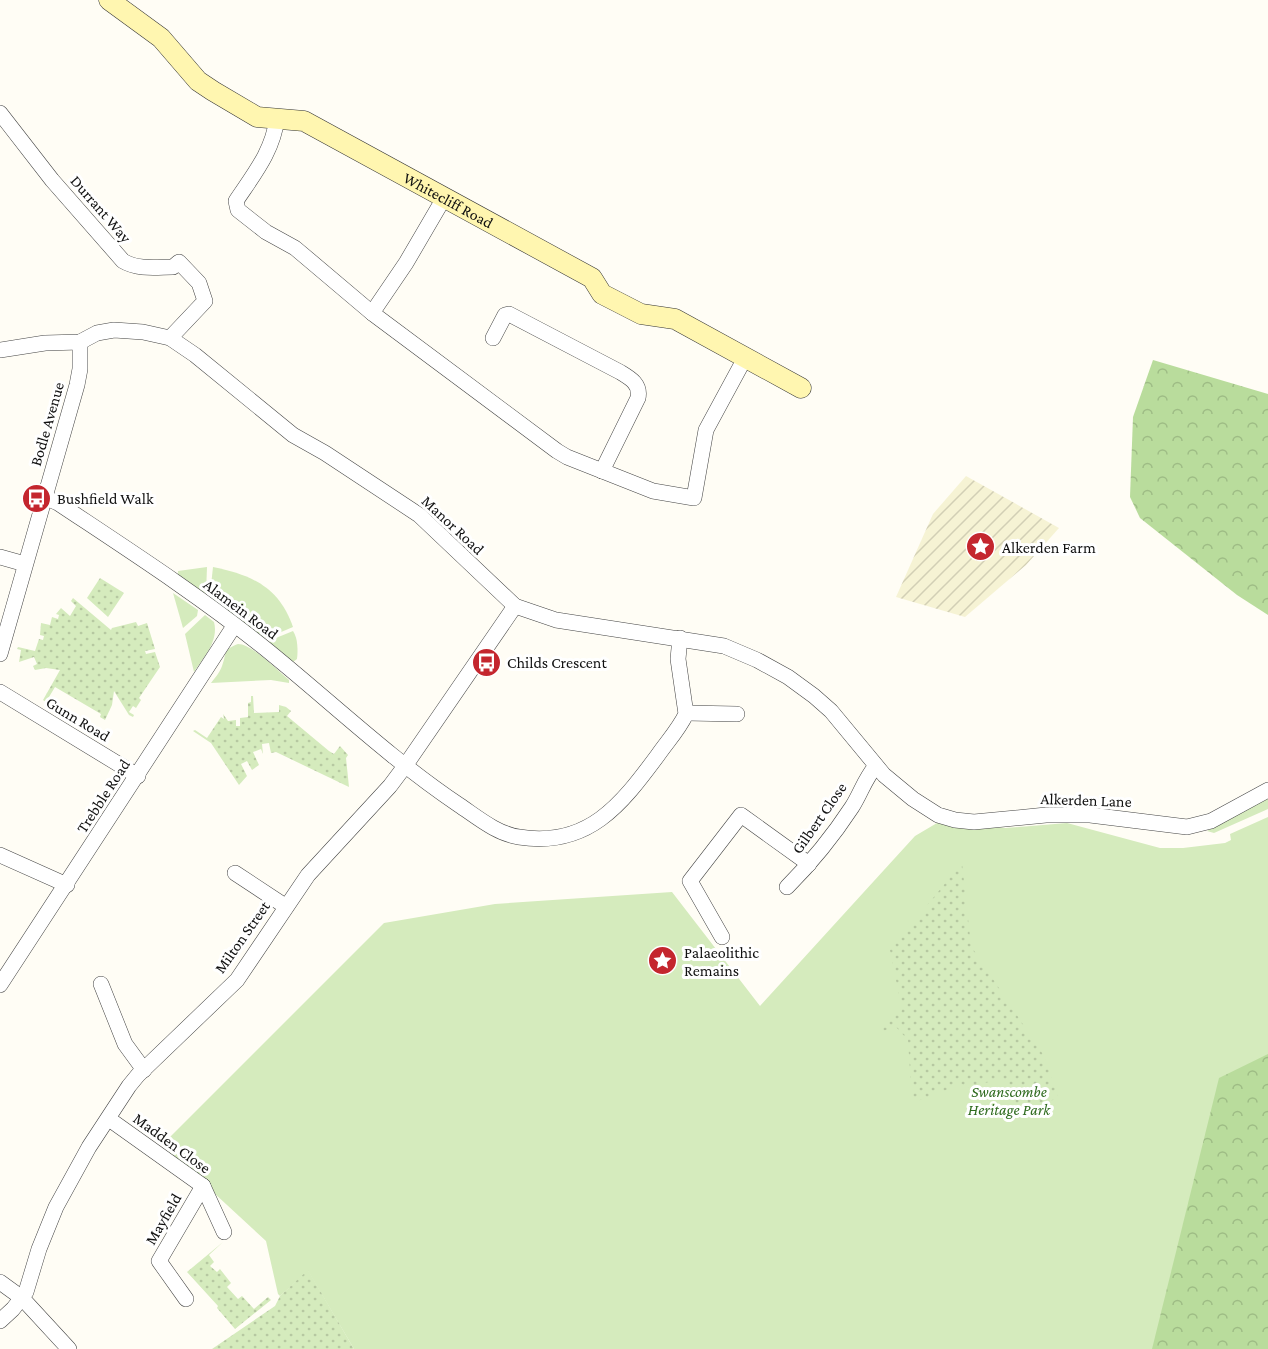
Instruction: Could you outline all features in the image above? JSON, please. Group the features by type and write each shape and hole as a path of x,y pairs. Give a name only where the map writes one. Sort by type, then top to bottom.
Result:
{"street":[{"name":"Whitecliff Road","path":"109,0 160,38 201,83 257,117 304,121 592,278 602,294 641,314 675,319 801,388"},
{"name":"Durrant Way","path":"0,113 52,180 123,261 143,267 173,267 179,262 199,283 206,301 170,338"},
{"path":"277,118 275,135 256,173 236,201 237,208 266,231 295,248 372,313 557,451 653,491 694,498 706,430 745,358"},
{"path":"372,313 406,263 444,198"},
{"path":"493,338 505,315 509,314 620,372 634,382 639,390 638,398 602,471"},
{"name":"Manor Road","path":"0,350 45,343 80,342 97,333 119,330 170,338 195,355 293,435 419,515 515,606 553,620 728,647 766,664 795,681 831,711 876,766"},
{"name":"Bodle Avenue","path":"0,654 78,379 80,342"},
{"name":"Alamein Road","path":"44,497 62,505 261,645 405,766"},
{"path":"0,557 25,564"},
{"name":"Milton Street","path":"22,1298 28,1287 51,1217 89,1147 129,1086 237,980 285,906 317,863 361,818 405,766 515,606"},
{"name":"Trebble Road","path":"0,986 234,626"},
{"path":"405,766 503,833 526,838 561,836 590,826 615,809 687,713 678,661 680,638"},
{"name":"Gunn Road","path":"0,692 138,776"},
{"path":"687,713 737,714"},
{"name":"Alkerden Lane","path":"876,766 897,787 925,808 950,819 968,821 1072,814 1124,818 1187,827 1211,821 1268,789"},
{"name":"Gilbert Close","path":"787,887 809,864 846,817 868,776 876,766"},
{"path":"722,937 690,881 741,814 809,864"},
{"path":"0,855 67,885"},
{"path":"235,873 285,906"},
{"path":"101,984 125,1044 144,1070"},
{"name":"Madden Close","path":"109,1119 203,1186 224,1232"},
{"name":"Mayfield","path":"186,1299 159,1262 203,1186"},
{"path":"0,1282 22,1298 69,1349"},
{"path":"0,1321 22,1298"}],"shaded area":[{"name":"Alkerden Farm","path":"966,476 1059,528 1026,565 965,617 896,597 933,514"}],"green space":[{"path":"1153,360 1268,394 1268,615 1237,595 1140,518 1130,497 1133,417"},
{"path":"207,567 206,594 178,575 178,571"},
{"path":"213,567 240,574 262,585 280,602 293,627 267,638 261,636 213,600 210,595"},
{"path":"100,578 124,593 108,617 87,598"},
{"path":"173,593 198,610 197,616 183,628"},
{"path":"73,598 111,630 136,622 138,626 147,623 155,649 145,651 146,654 155,652 160,667 139,698 141,700 136,708 133,706 129,712 134,715 133,717 129,715 114,691 112,705 105,720 100,717 101,714 55,687 46,702 43,700 60,670 46,668 35,670 33,666 37,664 34,657 19,662 21,650 17,649 18,647 35,651 39,639 43,640 44,636 40,635 41,623 50,625 52,617 58,619 59,615 56,614 61,608 70,616 76,606 71,601"},
{"path":"205,615 214,622 213,642 194,672 185,634"},
{"path":"293,631 298,652 297,659 293,662 269,642"},
{"path":"238,644 257,653 289,680 289,683 271,680 211,683 221,668 227,650"},
{"path":"251,696 253,696 254,713 279,712 279,705 286,707 291,711 287,716 329,751 334,754 340,746 348,755 346,758 349,787 276,752 271,753 269,743 262,744 263,754 261,749 253,752 259,765 252,770 247,761 241,764 247,776 239,785 211,743 193,731 207,738 221,717 224,719 223,714 228,721 236,720 236,726 240,726 240,718 248,717 248,703 251,702"},
{"path":"1268,795 1268,809 1214,833 1207,831"},
{"name":"Swanscombe Heritage Park","path":"1268,817 1268,1087 1175,1349 354,1349 308,1271 280,1296 266,1241 162,1145 384,923 495,904 672,892 760,1006 915,836 937,823 1006,828 1067,823 1160,848 1183,848 1225,843 1231,840 1230,834"},
{"path":"962,863 971,946 1044,1056 1058,1097 1022,1117 1000,1079 966,1088 962,1084 912,1103 908,1040 896,1027 876,1033 902,1010 890,950"},
{"path":"1268,1054 1268,1349 1152,1349 1219,1078"},
{"path":"223,1242 209,1255 214,1262 210,1266 217,1272 220,1269 231,1283 227,1287 238,1299 242,1296 254,1309 268,1297 271,1300 235,1329 217,1308 218,1306 187,1272"},
{"path":"308,1270 354,1349 212,1349 275,1306 280,1296"}],"place":[{"name":"Bushfield Walk","path":"36,498"},
{"name":"Alkerden Farm","path":"981,547"},
{"name":"Childs Crescent","path":"486,662"},
{"name":"Palaeolithic Remains","path":"663,961"}]}
